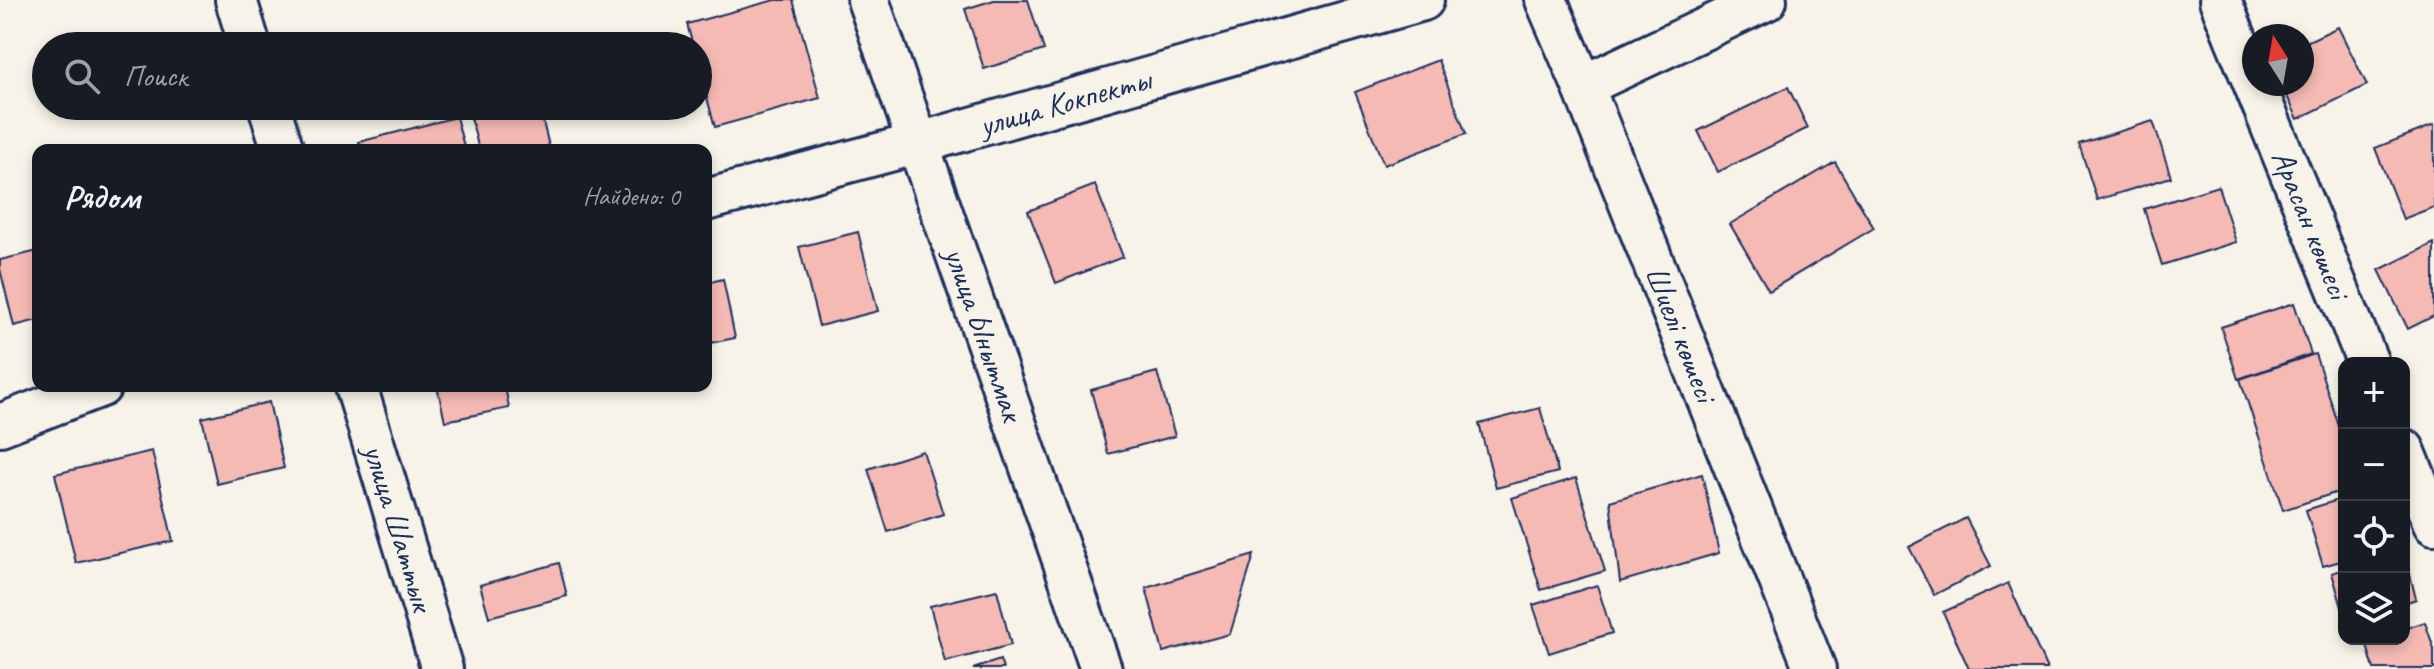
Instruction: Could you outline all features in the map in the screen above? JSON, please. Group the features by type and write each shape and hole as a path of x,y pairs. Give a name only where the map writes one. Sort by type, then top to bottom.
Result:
{"street":[{"path":"236,0 246,32"},
{"name":"улица Ынытмак","path":"868,0 1101,669"},
{"name":"улица Кокпекты","path":"712,198 1423,0"},
{"name":"Шиелі көшесі","path":"1546,0 1815,669"},
{"path":"1583,86 1766,0"},
{"name":"Арасан көшесі","path":"2220,0 2366,357"},
{"path":"273,120 281,144"},
{"path":"0,425 85,392"},
{"name":"улица Шаттык","path":"358,392 442,669"},
{"path":"2410,465 2434,524"}],"building":[{"path":"775,0 793,0 820,98 715,127 712,116 712,32 689,32 687,24"},
{"path":"994,0 1028,0 1044,50 984,69 965,9"},
{"path":"2338,27 2367,85 2298,119 2287,96 2314,96 2314,38"},
{"path":"1438,60 1466,134 1384,165 1355,92"},
{"path":"1788,87 1808,128 1718,172 1698,131"},
{"path":"444,120 457,120 463,144 360,144"},
{"path":"472,120 542,120 548,144 478,144"},
{"path":"2153,121 2171,177 2097,200 2079,144"},
{"path":"2434,125 2434,207 2403,219 2375,148"},
{"path":"1835,162 1874,228 1769,291 1730,224"},
{"path":"1095,185 1123,257 1056,283 1028,211"},
{"path":"2218,186 2236,242 2162,265 2144,209"},
{"path":"858,232 878,311 819,326 799,247"},
{"path":"2434,243 2434,316 2408,329 2379,270"},
{"path":"32,252 32,322 14,326 0,260"},
{"path":"723,279 735,338 712,343 712,282"},
{"path":"2294,303 2311,354 2238,379 2221,327"},
{"path":"2315,354 2338,423 2338,492 2283,510 2240,379"},
{"path":"1157,372 1175,436 1108,454 1091,390"},
{"path":"438,392 506,392 509,408 445,421"},
{"path":"269,402 284,468 217,484 202,418"},
{"path":"1540,408 1558,472 1496,488 1479,424"},
{"path":"152,451 173,541 76,563 55,474"},
{"path":"923,451 943,514 888,532 868,469"},
{"path":"1702,474 1719,553 1620,582 1610,501"},
{"path":"1576,478 1605,571 1541,590 1512,498"},
{"path":"2338,500 2338,562 2323,566 2306,510"},
{"path":"1966,518 1991,566 1934,595 1909,547"},
{"path":"1254,555 1230,634 1163,652 1146,588"},
{"path":"559,563 567,596 489,617 480,585"},
{"path":"2338,571 2338,594 2332,573"},
{"path":"2410,574 2416,599 2410,601"},
{"path":"2008,583 2047,669 1969,669 1943,612"},
{"path":"1597,585 1612,633 1549,653 1533,605"},
{"path":"997,590 1011,645 945,662 930,606"},
{"path":"2425,622 2434,649 2434,669 2374,669 2367,645 2410,645 2410,627"},
{"path":"1000,660 1003,669 973,669"}]}
